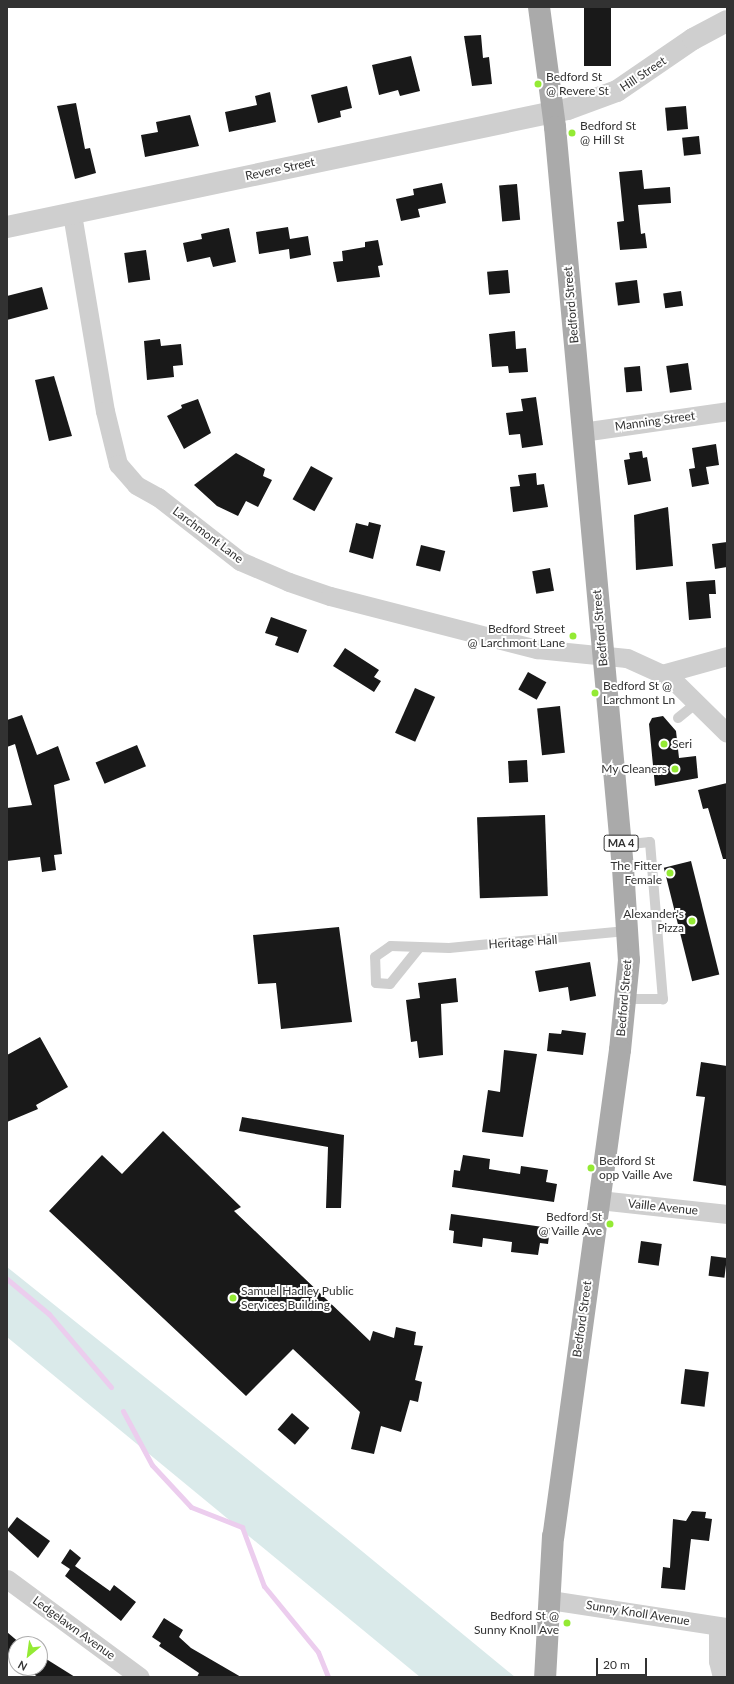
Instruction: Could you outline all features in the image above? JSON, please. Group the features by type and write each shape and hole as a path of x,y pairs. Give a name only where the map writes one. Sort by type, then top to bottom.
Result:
{"main road":[{"name":"Bedford Street","path":"539,7 553,112 621,845 629,960 599,1200 553,1536 545,1677"}],"street":[{"name":"Hill Street","path":"553,112 617,91 693,39 727,21"},
{"name":"Revere Street","path":"7,227 553,112"},
{"name":"Larchmont Lane","path":"72,214 105,411 118,464 136,485 158,497 240,561 289,582 330,596 537,649 603,654 627,658 662,674 698,702 727,733"},
{"name":"Manning Street","path":"582,432 727,411"},
{"path":"662,674 727,656"},
{"name":"Vaille Avenue","path":"599,1200 727,1214"},
{"name":"Ledgelawn Avenue","path":"7,1579 140,1677"},
{"name":"Sunny Knoll Avenue","path":"550,1600 722,1626"},
{"path":"722,1626 718,1661 722,1677"}],"lane":[{"path":"678,718 698,702"},
{"path":"621,845 650,842 663,999 625,999"},
{"name":"Heritage Hall","path":"418,948 390,984 376,983 376,957 391,946 418,948 602,936 626,931"}],"shaded area":[{"path":"7,1267 346,1538 515,1677 420,1677 7,1337"}],"building":[{"path":"584,7 611,7 611,66 584,66"},
{"path":"481,35 483,58 489,57 492,84 472,86 464,36"},
{"path":"411,56 420,91 400,96 398,90 379,95 372,65"},
{"path":"347,86 352,108 340,111 341,117 318,123 311,95"},
{"path":"270,92 276,122 229,132 225,112 257,105 255,96"},
{"path":"76,103 85,149 90,148 96,173 75,179 57,106"},
{"path":"686,106 688,129 667,131 665,108"},
{"path":"190,115 199,146 145,157 141,135 158,132 156,122"},
{"path":"699,136 701,154 684,156 682,138"},
{"path":"642,170 644,189 670,187 671,203 638,205 641,234 645,233 647,248 620,250 617,222 624,221 619,172"},
{"path":"442,183 446,203 418,209 420,217 401,221 396,199 414,195 413,189"},
{"path":"517,184 520,220 502,221 499,186"},
{"path":"288,227 290,239 308,236 311,255 290,259 289,249 259,254 256,232"},
{"path":"229,228 236,262 213,267 210,257 187,262 183,243 202,239 201,234"},
{"path":"378,240 383,265 378,266 380,277 337,282 333,262 343,261 342,251 365,247 365,242"},
{"path":"146,250 150,280 128,283 124,253"},
{"path":"508,270 510,293 489,295 487,272"},
{"path":"637,280 640,303 618,306 615,283"},
{"path":"42,287 48,309 7,320 7,296"},
{"path":"681,291 683,306 665,308 663,294"},
{"path":"515,331 516,349 526,348 528,372 509,373 508,366 492,367 489,334"},
{"path":"160,339 161,346 181,344 183,365 173,366 174,377 147,380 144,341"},
{"path":"688,363 692,390 670,393 666,366"},
{"path":"640,366 642,391 626,392 624,367"},
{"path":"54,376 72,436 49,441 35,380"},
{"path":"536,397 543,445 522,448 520,434 509,435 506,413 523,411 521,399"},
{"path":"198,399 211,433 184,449 167,416 182,408 181,405"},
{"path":"716,444 719,465 706,467 709,484 692,487 689,469 695,468 692,448"},
{"path":"642,451 643,458 647,457 651,481 628,485 624,460 630,459 629,453"},
{"path":"236,453 265,469 263,476 272,480 258,507 246,501 238,516 217,506 194,485"},
{"path":"311,466 333,478 314,511 293,499"},
{"path":"536,473 537,485 544,484 548,507 513,512 510,487 520,486 518,475"},
{"path":"668,507 673,566 636,570 634,515"},
{"path":"369,522 381,525 373,559 349,552 356,523 368,526"},
{"path":"727,542 727,567 715,569 712,544"},
{"path":"421,545 445,551 440,571 416,565"},
{"path":"550,568 554,591 536,594 532,571"},
{"path":"715,580 716,594 709,594 711,618 689,620 686,582"},
{"path":"271,617 307,630 298,653 275,645 278,637 265,633"},
{"path":"345,648 379,670 374,677 381,681 374,692 333,666"},
{"path":"528,672 546,682 537,700 518,689"},
{"path":"415,688 435,697 415,742 395,733"},
{"path":"560,706 565,753 542,755 537,708"},
{"path":"22,715 37,755 58,746 70,780 54,785 62,854 54,855 56,870 42,872 40,857 7,861 7,808 32,805 15,744 7,747 7,720"},
{"path":"663,716 676,731 679,758 696,756 698,778 655,786 649,724 652,718"},
{"path":"137,745 146,766 105,784 96,763"},
{"path":"527,760 528,782 509,783 508,761"},
{"path":"727,783 727,859 723,859 708,808 703,809 698,790"},
{"path":"545,815 548,896 480,898 477,817"},
{"path":"691,861 719,975 692,981 664,868"},
{"path":"339,927 352,1022 281,1029 276,983 258,984 253,935"},
{"path":"590,962 596,996 570,1001 568,987 539,992 535,971"},
{"path":"456,978 458,1002 441,1004 443,1055 419,1058 417,1041 411,1042 406,1000 420,998 418,983"},
{"path":"562,1030 586,1033 583,1055 547,1051 549,1033 561,1034"},
{"path":"40,1037 68,1087 36,1105 38,1109 7,1122 7,1055"},
{"path":"504,1050 537,1054 523,1137 482,1132 488,1090 500,1092"},
{"path":"701,1062 727,1066 727,1186 693,1181 705,1097 696,1096"},
{"path":"242,1117 344,1135 341,1208 326,1208 328,1147 239,1131"},
{"name":"Samuel Hadley Public Services Building","path":"163,1131 241,1207 234,1211 370,1341 373,1331 394,1338 396,1327 416,1332 414,1345 423,1346 415,1380 422,1382 418,1402 410,1400 401,1432 381,1426 374,1454 351,1449 360,1412 293,1349 246,1396 49,1211 102,1155 122,1174"},
{"path":"463,1155 490,1159 489,1169 520,1174 521,1166 548,1170 546,1182 557,1184 554,1202 452,1187 454,1170 460,1171"},
{"path":"451,1214 550,1228 548,1244 540,1243 538,1255 511,1252 512,1242 483,1238 482,1247 453,1243 454,1231 449,1230"},
{"path":"641,1241 662,1244 659,1266 638,1263"},
{"path":"711,1256 727,1258 724,1278 709,1276"},
{"path":"685,1369 709,1372 705,1407 681,1404"},
{"path":"292,1413 309,1428 295,1445 278,1430"},
{"path":"692,1511 706,1512 705,1518 712,1519 709,1541 691,1539 685,1590 661,1588 663,1567 670,1568 673,1519 686,1521"},
{"path":"17,1517 50,1541 38,1558 7,1530"},
{"path":"70,1549 81,1558 75,1566 110,1591 114,1585 136,1602 121,1621 65,1576 70,1569 61,1563"},
{"path":"164,1618 183,1630 179,1637 191,1648 241,1677 197,1677 199,1673 159,1646 161,1643 152,1637"},
{"path":"7,1632 12,1636 8,1636 8,1657"},
{"path":"48,1660 75,1677 36,1676 48,1676"}],"waterway":[{"path":"7,1279 49,1314 111,1387"},
{"path":"123,1411 152,1465 191,1507 242,1527 264,1586 318,1652 328,1677"}],"place":[{"name":"Bedford St @ Revere St","path":"538,84"},
{"name":"Bedford St @ Hill St","path":"572,133"},
{"name":"Bedford Street @ Larchmont Lane","path":"573,636"},
{"name":"Bedford St @ Larchmont Ln","path":"595,693"},
{"name":"Seri","path":"664,744"},
{"name":"My Cleaners","path":"675,769"},
{"name":"The Fitter Female","path":"670,873"},
{"name":"Alexander's Pizza","path":"692,921"},
{"name":"Bedford St opp Vaille Ave","path":"591,1168"},
{"name":"Bedford St @ Vaille Ave","path":"610,1224"},
{"name":"Samuel Hadley Public Services Building","path":"233,1298"},
{"name":"Bedford St @ Sunny Knoll Ave","path":"567,1623"}]}
